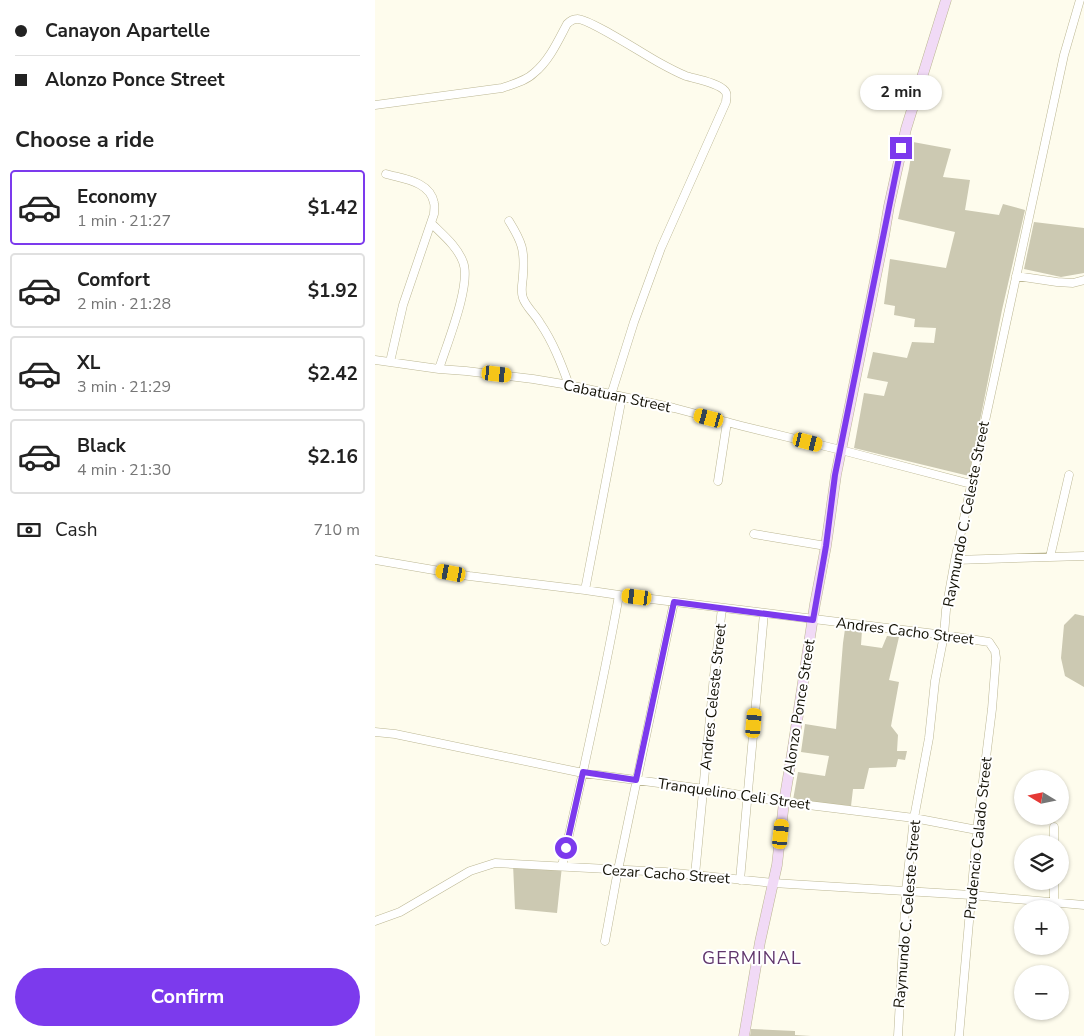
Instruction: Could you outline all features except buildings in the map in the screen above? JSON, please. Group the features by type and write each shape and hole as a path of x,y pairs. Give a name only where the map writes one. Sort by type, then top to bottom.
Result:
{"street":[{"name":"Alonzo Ponce Street","path":"744,1036 760,942 777,865 784,802 826,546 835,475 905,128 946,0"},
{"name":"Raymundo C. Celeste Street","path":"898,1036 906,891 915,818 929,738 935,681 955,560 1064,55 1080,0"},
{"path":"375,105 502,88 519,82 534,74 549,56 567,24 576,18 582,19 603,30 661,64 724,90 727,94 725,102 661,248 634,322 611,395"},
{"path":"386,174 419,183 430,193 434,201 434,214 403,305 390,362"},
{"path":"509,221 519,238 523,250 522,296 556,350 569,385"},
{"path":"431,224 453,245 463,262 466,275 459,309 439,369"},
{"path":"1016,276 1073,283 1084,280"},
{"name":"Cabatuan Street","path":"375,360 569,385 674,408 971,484"},
{"path":"585,590 622,397"},
{"path":"718,481 727,422"},
{"path":"1050,557 1069,474"},
{"path":"754,534 826,546"},
{"path":"955,560 1084,556"},
{"name":"Andres Cacho Street","path":"375,560 469,576 989,642"},
{"path":"562,866 612,636 619,595"},
{"path":"605,941 636,780 674,602"},
{"name":"Andres Celeste Street","path":"695,875 722,608"},
{"path":"740,880 764,613"},
{"name":"Prudencio Calado Street","path":"959,1036 977,830 992,709 996,658 995,651 989,642"},
{"name":"Tranquelino Celi Street","path":"375,732 395,734 583,772 784,802 915,818 977,830"},
{"path":"1054,827 1054,835"},
{"name":"Cezar Cacho Street","path":"375,921 400,912 470,871 495,863 695,875 773,883 1030,900"},
{"name":"Cezar Cacho Street","path":"1069,904 1084,905"}],"shaded area":[{"path":"913,142 951,149 943,177 970,180 965,210 999,215 1003,204 1025,210 1002,310 969,476 854,448 864,393 884,396 888,382 867,378 873,352 907,358 912,342 934,343 936,328 914,327 915,319 894,315 895,306 884,304 890,259 946,268 955,232 898,219"},
{"path":"1034,222 1084,228 1084,273 1061,277 1024,269"},
{"path":"1075,614 1084,616 1084,687 1065,676 1061,658 1064,625"},
{"path":"845,629 862,630 861,645 882,648 887,636 899,637 889,680 899,682 891,726 898,735 897,751 907,751 905,760 898,759 896,767 869,768 864,789 853,789 851,806 793,800 798,772 825,776 829,756 801,752 805,724 836,729"},
{"path":"513,864 562,866 557,913 515,909"},
{"path":"751,1029 795,1031 795,1035 811,1036 750,1036"}],"district":[{"name":"GERMINAL","path":"752,958"}],"route":[{"path":"566,848 583,772 636,780 674,602 813,620 826,546 835,475 901,148"}]}
